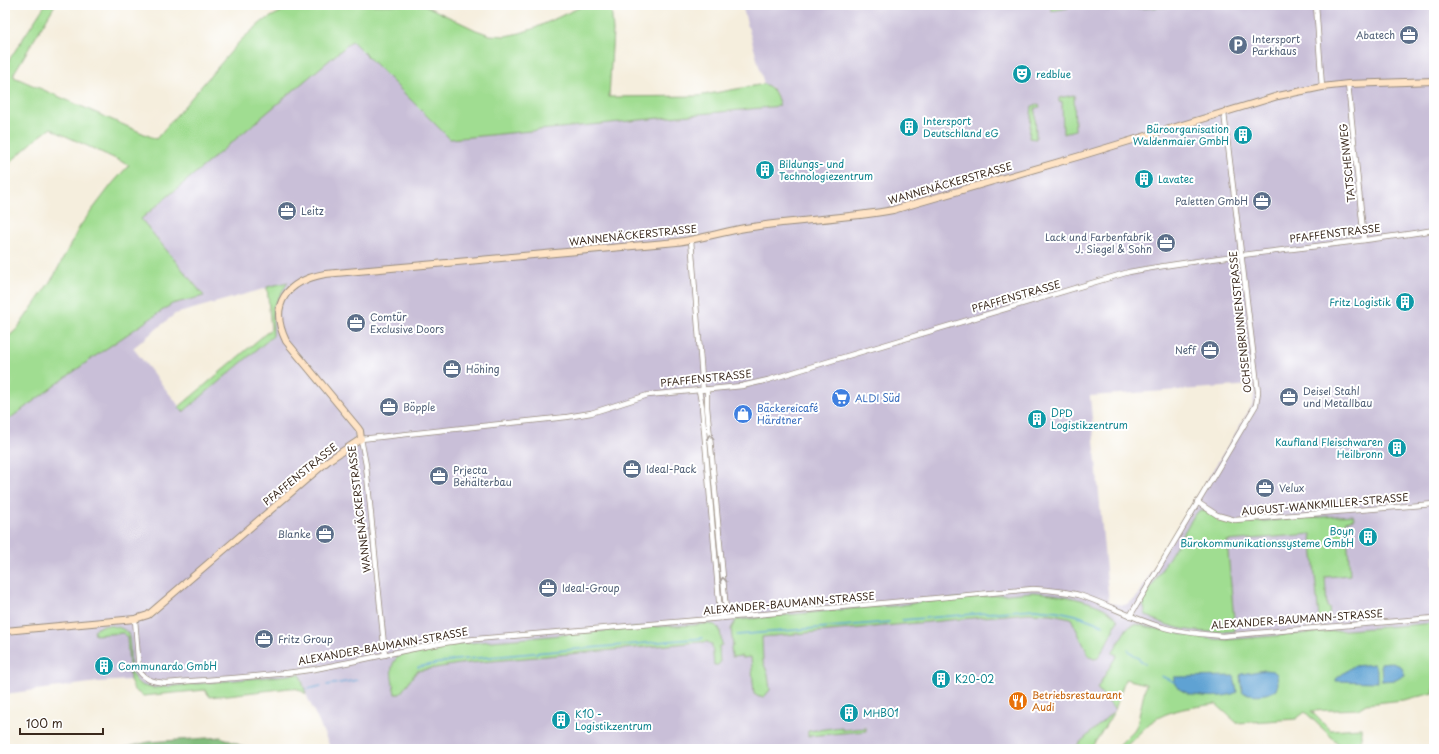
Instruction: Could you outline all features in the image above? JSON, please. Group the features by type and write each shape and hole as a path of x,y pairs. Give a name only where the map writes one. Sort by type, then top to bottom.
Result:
{"street":[{"path":"1316,5 1322,87"},
{"name":"WANNENÄCKERSTRASSE","path":"385,655 366,465 360,431 286,341 281,332 279,319 280,307 283,298 304,279 325,274 691,240 746,228 865,215 893,210 1278,96 1322,87 1348,84 1434,81"},
{"name":"TATSCHENWEG","path":"1348,84 1364,240"},
{"name":"OCHSENBRUNNENSTRASSE","path":"1130,616 1256,405 1258,392 1224,113"},
{"name":"PFAFFENSTRASSE","path":"5,631 135,619 148,615 329,460 361,439 568,417 591,413 648,395 738,386 768,380 1129,272 1242,254 1364,240 1434,230"},
{"path":"691,240 715,526 726,610 722,618"},
{"path":"703,390 702,407 709,458"},
{"name":"AUGUST-WANKMILLER-STRASSE","path":"1197,502 1217,515 1235,520 1434,504"},
{"name":"ALEXANDER-BAUMANN-STRASSE","path":"135,619 139,671 149,680 157,682 174,682 292,672 385,655 426,645 464,640 1033,589 1062,591 1078,595 1130,616 1163,627 1190,633 1222,636 1434,618"}],"shaded area":[{"path":"742,5 1051,5 1051,11 1067,8 1067,5 1106,5 1106,10 1205,5 1434,5 1434,623 1225,640 1202,639 1178,635 1153,628 1113,653 1117,655 1097,688 1115,710 1073,749 331,749 306,694 300,674 153,688 145,687 135,679 131,672 128,633 101,626 95,630 95,635 123,633 127,637 130,680 98,682 5,694 5,422 91,359 172,304 204,296 141,219 352,41 450,139 779,106 776,93 771,87 764,84","holes":["288,282 273,307 273,336 183,411 133,348 175,314","1254,385 1255,391 1253,404 1135,599 1125,605 1109,603 1090,396"]}],"green space":[{"path":"45,5 55,5 14,73 14,77 156,139 241,40 263,21 294,5 424,5 476,30 490,35 505,36 535,28 585,5 611,5 613,31 609,97 698,96 764,84 773,90 780,106 450,139 352,41 141,219 204,296 172,304 91,359 5,422 5,340 17,329 54,276 80,226 112,184 129,165 51,128 5,167 5,66"},
{"path":"1051,5 1067,5 1068,8 1051,11"},
{"path":"1106,5 1205,5 1106,10"},
{"path":"1074,95 1075,130 1063,134 1062,101 1059,102 1059,98"},
{"path":"1039,104 1040,107 1035,108 1036,139 1029,138 1032,106"},
{"path":"288,282 273,307 273,336 183,412 179,407 271,329 267,287"},
{"path":"1200,511 1205,511 1223,521 1235,523 1353,515 1354,519 1346,521 1350,575 1325,577 1327,607 1329,608 1329,618 1327,621 1323,625 1319,618 1311,534 1227,541 1235,631 1212,632 1189,630 1167,625 1146,615 1143,603 1146,596 1195,514"},
{"path":"1032,592 1073,598 1095,604 1104,608 1118,620 1098,658 1094,659 1089,656 1071,618 1052,614 1028,613 762,637 763,662 768,674 770,690 764,697 759,697 754,694 751,657 732,657 731,647 733,646 731,629 736,620 869,607 897,606 920,602"},
{"path":"1434,623 1434,693 1403,700 1366,704 1358,709 1311,711 1330,730 1361,728 1361,749 1344,749 1305,712 1296,719 1237,723 1216,704 1182,709 1157,718 1123,749 1115,749 1137,725 1146,684 1125,679 1115,710 1097,688 1117,655 1112,653 1127,628 1135,624 1168,632 1225,640"},
{"path":"707,624 715,625 720,630 722,645 719,646 720,663 718,665 714,665 712,645 708,642 700,642 459,664 417,671 400,694 395,694 392,679 393,665 398,657 416,650 458,644 610,630"},
{"path":"101,626 116,626 128,633 133,675 136,681 143,686 153,688 300,674 306,694 298,689 290,688 210,697 205,690 143,696 134,690 130,680 127,637 123,633 95,635 94,630"},
{"path":"1115,710 1090,749 1073,749"},
{"path":"842,727 842,730 866,728 866,731 808,736 808,731"},
{"path":"221,737 249,749 118,749 149,742"}],"water":[{"path":"1390,662 1401,666 1405,675 1396,680 1382,681 1381,663"},
{"path":"1374,664 1377,669 1377,682 1336,681 1336,679 1353,666"},
{"path":"1265,670 1273,671 1277,674 1278,684 1276,690 1259,695 1242,692 1241,674"},
{"path":"1234,676 1237,692 1231,695 1211,697 1189,694 1180,690 1175,684 1174,677"}],"waterway":[{"path":"902,620 1034,609 1057,611 1076,615 1103,625"},
{"path":"737,635 889,622"},
{"path":"418,667 455,660 703,638"},
{"path":"1128,650 1145,664"},
{"path":"1161,676 1174,682"},
{"path":"327,685 358,680"},
{"path":"307,689 321,686"}],"place":[{"name":"Abatech","path":"1409,35"},
{"name":"Intersport Parkhaus","path":"1238,45"},
{"name":"redblue","path":"1022,74"},
{"name":"Intersport Deutschland eG","path":"909,127"},
{"name":"Büroorganisation Waldenmaier GmbH","path":"1243,135"},
{"name":"Bildungs- und Technologiezentrum","path":"765,170"},
{"name":"Lavatec","path":"1144,179"},
{"name":"Paletten GmbH","path":"1262,201"},
{"name":"Leitz","path":"287,211"},
{"name":"Lack und Farbenfabrik J. Siegel & Sohn","path":"1166,243"},
{"name":"Fritz Logistik","path":"1405,302"},
{"name":"Comtür Exclusive Doors","path":"356,323"},
{"name":"Neff","path":"1210,350"},
{"name":"Höhing","path":"452,369"},
{"name":"Deisel Stahl und Metallbau","path":"1289,397"},
{"name":"ALDI Süd","path":"841,398"},
{"name":"Böpple","path":"389,407"},
{"name":"Bäckereicafé Härdtner","path":"743,414"},
{"name":"DPD Logistikzentrum","path":"1037,419"},
{"name":"Kaufland Fleischwaren Heilbronn","path":"1397,448"},
{"name":"Ideal-Pack","path":"632,469"},
{"name":"Prjecta Behälterbau","path":"439,476"},
{"name":"Velux","path":"1265,488"},
{"name":"Blanke","path":"325,534"},
{"name":"Boyn Bürokommunikationssysteme GmbH","path":"1368,537"},
{"name":"Ideal-Group","path":"548,588"},
{"name":"Fritz Group","path":"264,639"},
{"name":"Communardo GmbH","path":"104,666"},
{"name":"K20-02","path":"941,679"},
{"name":"Betriebsrestaurant Audi","path":"1018,701"},
{"name":"MHB01","path":"849,713"},
{"name":"K10 - Logistikzentrum","path":"561,720"}]}
